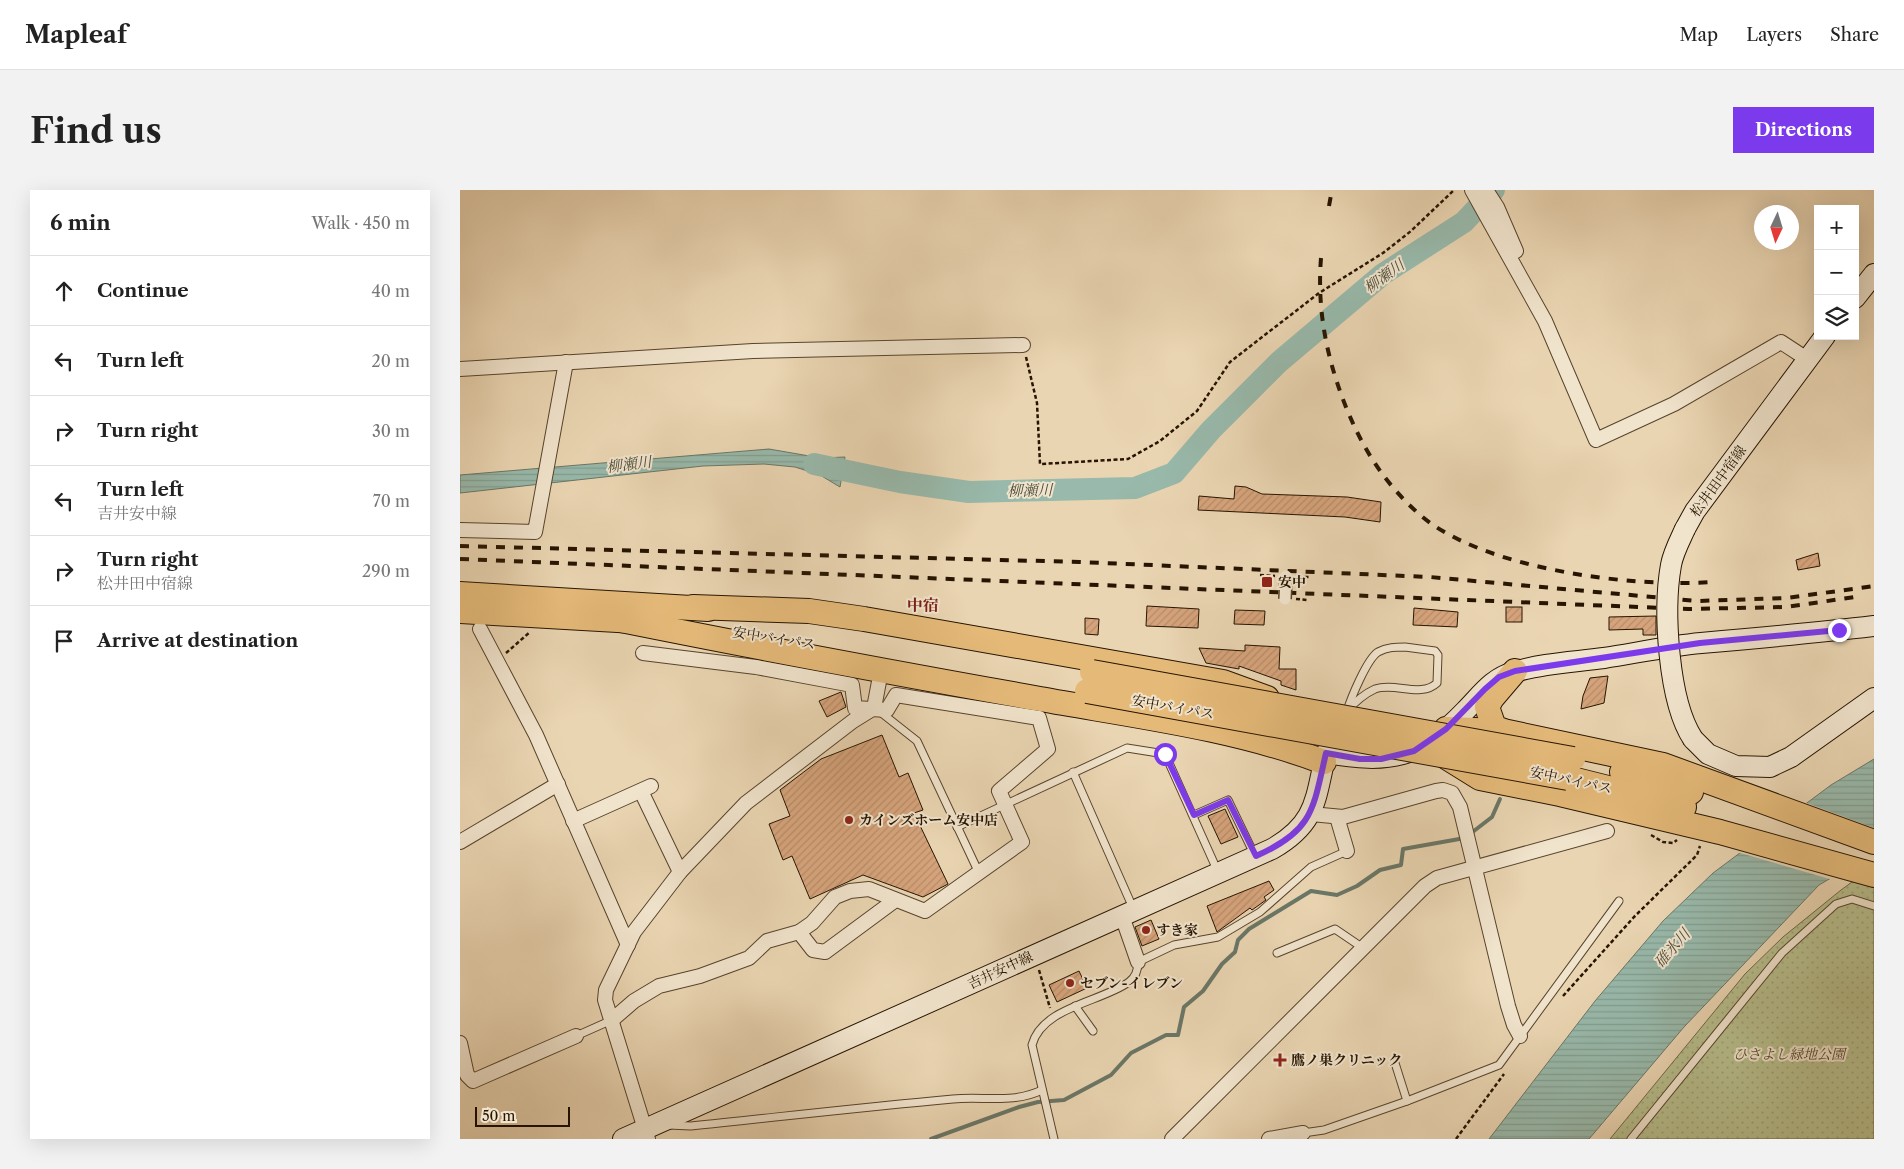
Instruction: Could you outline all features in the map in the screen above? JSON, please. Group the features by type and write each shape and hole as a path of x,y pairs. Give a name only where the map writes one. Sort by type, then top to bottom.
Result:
{"highway":[{"name":"安中バイパス","path":"460,594 693,607 759,615 1090,682 1571,769 1874,849"},
{"path":"693,607 809,611 1223,682 1266,697 1283,710 1325,758"},
{"name":"安中バイパス","path":"460,611 621,620 756,634 1090,682"},
{"path":"621,620 881,671 1184,725 1325,758"},
{"path":"1503,731 1494,727 1487,707 1492,698 1515,671"},
{"path":"1184,725 1190,677"},
{"path":"1446,729 1503,731 1576,745 1662,766 1738,814 1874,875"},
{"path":"1433,749 1480,778 1560,794 1738,814 1874,842"},
{"name":"安中バイパス","path":"1738,814 1874,868"}],"main road":[{"path":"1857,295 1874,274"},
{"name":"松井田中宿線","path":"1822,340 1685,529 1671,564 1668,611 1671,660 1678,708 1685,726 1693,739 1708,754 1736,766 1770,766 1791,758 1874,698"},
{"path":"1325,758 1392,758 1414,751 1446,729 1499,677 1515,671 1700,643 1756,640 1874,626"},
{"path":"1325,758 1352,771 1389,772 1412,764 1433,749 1446,729"},
{"name":"吉井安中線","path":"623,1139 649,1131 1034,954 1256,856 1293,835 1302,827 1311,814 1325,758"}],"street":[{"path":"1472,190 1492,211"},
{"path":"1486,190 1492,211 1525,283 1545,321 1596,440 1674,404 1781,342 1807,358"},
{"path":"460,369 753,351 1022,345"},
{"path":"460,530 535,532 566,362"},
{"path":"1285,599 1286,576"},
{"path":"480,629 536,735 628,944"},
{"path":"612,1020 634,1001 659,986 700,976 749,958 767,941 800,932 812,923 835,898 850,891 869,889 894,901 925,912 1022,842 999,790 1048,749 1039,718 896,695 887,710 855,708 852,685 756,667 643,653"},
{"path":"649,1131 605,1000 606,990 634,932 680,872 746,803 853,721 874,708 881,671"},
{"path":"460,842 558,784"},
{"path":"574,821 646,789 680,872"},
{"path":"1311,814 1342,817 1436,791 1448,791 1458,801 1508,1006 1520,1036"},
{"path":"1337,817 1347,851"},
{"path":"1172,1139 1425,886 1437,878 1473,866 1607,831"},
{"path":"800,932 813,950 826,952 894,901"},
{"path":"1128,914 1138,962"},
{"path":"460,1043 467,1075 473,1081 576,1036"},
{"path":"1269,1139 1303,1134"}],"lane":[{"path":"1405,647 1434,651 1438,655 1437,683 1432,688 1427,690 1376,688 1358,699 1347,711 1353,692 1377,653 1390,648 1405,647"},
{"path":"874,708 917,742 979,873"},
{"path":"957,827 1127,748 1165,754 1194,815 1218,873"},
{"path":"1073,772 1128,914"},
{"path":"1194,815 1228,800 1256,856"},
{"path":"1054,1139 1032,1044 1035,1032 1076,1006 1130,982 1138,970 1138,962 1174,945 1218,938 1260,912 1311,867 1347,851"},
{"path":"1631,1139 1782,953 1836,904 1852,899 1874,906"},
{"path":"1303,1134 1324,1130 1494,1068 1504,1060 1619,901"},
{"path":"1277,953 1335,929 1363,948"},
{"path":"1076,1006 1093,1031"},
{"path":"576,1036 612,1020"},
{"path":"1395,1063 1407,1101"},
{"path":"649,1131 956,1099 1028,1098 1042,1090"}],"path":[{"path":"1022,345 1037,403 1040,464 1128,458 1160,441 1197,411 1230,362 1319,293 1383,253 1411,231 1454,190"},
{"path":"496,660 532,631"},
{"path":"1560,999 1634,917 1697,856"},
{"path":"1034,954 1054,1019"},
{"path":"1456,1139 1508,1069"}],"green space":[{"name":"ひさよし緑地公園","path":"1874,866 1874,1139 1610,1139 1745,974 1783,937"}],"water":[{"path":"769,449 821,458 845,457 840,487 820,475 795,467 764,464 703,466 460,493 460,475"},
{"name":"碓氷川","path":"1874,759 1874,853 1819,885 1684,1027 1589,1139 1489,1139 1595,1001 1663,921 1713,873 1831,785"}],"pier":[{"path":"1804,802 1874,828 1874,856 1833,880 1737,852"}],"building":[{"path":"1235,486 1246,487 1262,494 1347,497 1381,502 1380,522 1345,517 1198,510 1199,496 1234,499"},
{"path":"1818,553 1820,566 1798,570 1796,560"},
{"path":"1147,606 1199,609 1198,628 1146,626"},
{"path":"1506,607 1522,607 1522,622 1506,622"},
{"path":"1414,608 1458,612 1457,627 1413,625"},
{"path":"1235,610 1265,611 1264,625 1234,624"},
{"path":"1656,616 1656,635 1643,635 1643,629 1609,630 1609,617"},
{"path":"1085,618 1099,619 1098,635 1085,634"},
{"path":"1245,645 1280,647 1279,669 1296,669 1296,690 1281,685 1281,681 1239,666 1239,669 1206,663 1199,648 1245,651"},
{"path":"1608,676 1604,703 1581,709 1583,696 1590,678"},
{"path":"841,692 846,707 827,717 819,701"},
{"name":"カインズホーム安中店","path":"882,735 899,777 908,773 923,810 914,813 948,884 923,897 863,875 810,899 792,856 783,860 769,824 790,816 780,790 821,759"},
{"path":"1225,809 1238,837 1221,844 1208,816"},
{"path":"1269,881 1274,890 1264,897 1266,900 1252,910 1250,908 1217,932 1207,906"},
{"path":"1151,920 1159,939 1142,946 1135,927"},
{"path":"1079,971 1087,988 1057,1002 1049,985"}],"waterway":[{"name":"柳瀬川","path":"814,464 900,482 969,492 1135,488 1174,473 1211,430 1279,362 1383,274 1464,222 1494,190"},
{"path":"1470,834 1492,817 1500,799"},
{"path":"931,1139 1019,1107 1038,1102 1064,1100 1111,1075 1131,1053 1166,1035 1178,1035 1184,1007 1203,991 1222,964 1235,952 1238,940 1249,929 1311,891 1337,895 1357,886 1380,870 1401,865 1403,849 1465,838"}],"railway":[{"path":"1329,206 1332,190"},
{"path":"1321,258 1320,295 1324,331 1332,367 1344,402 1358,434 1374,463 1394,489 1419,514 1446,533 1480,549 1559,571 1641,582 1712,582"},
{"path":"460,546 1080,562 1430,577 1697,601 1787,598 1874,586"},
{"path":"460,559 1688,609 1786,607 1862,596"}],"place":[{"name":"安中","path":"1267,582"},
{"name":"カインズホーム安中店","path":"849,820"},
{"name":"すき家","path":"1146,930"},
{"name":"セブン-イレブン","path":"1070,983"},
{"name":"鷹ノ巣クリニック","path":"1280,1060"}],"district":[{"name":"中宿","path":"923,605"}],"route":[{"path":"1165,754 1194,815 1228,800 1256,856 1283,843 1302,827 1311,814 1326,753 1360,759 1381,759 1392,758 1414,751 1446,729 1499,677 1515,671 1700,643 1756,640 1839,630"}]}
